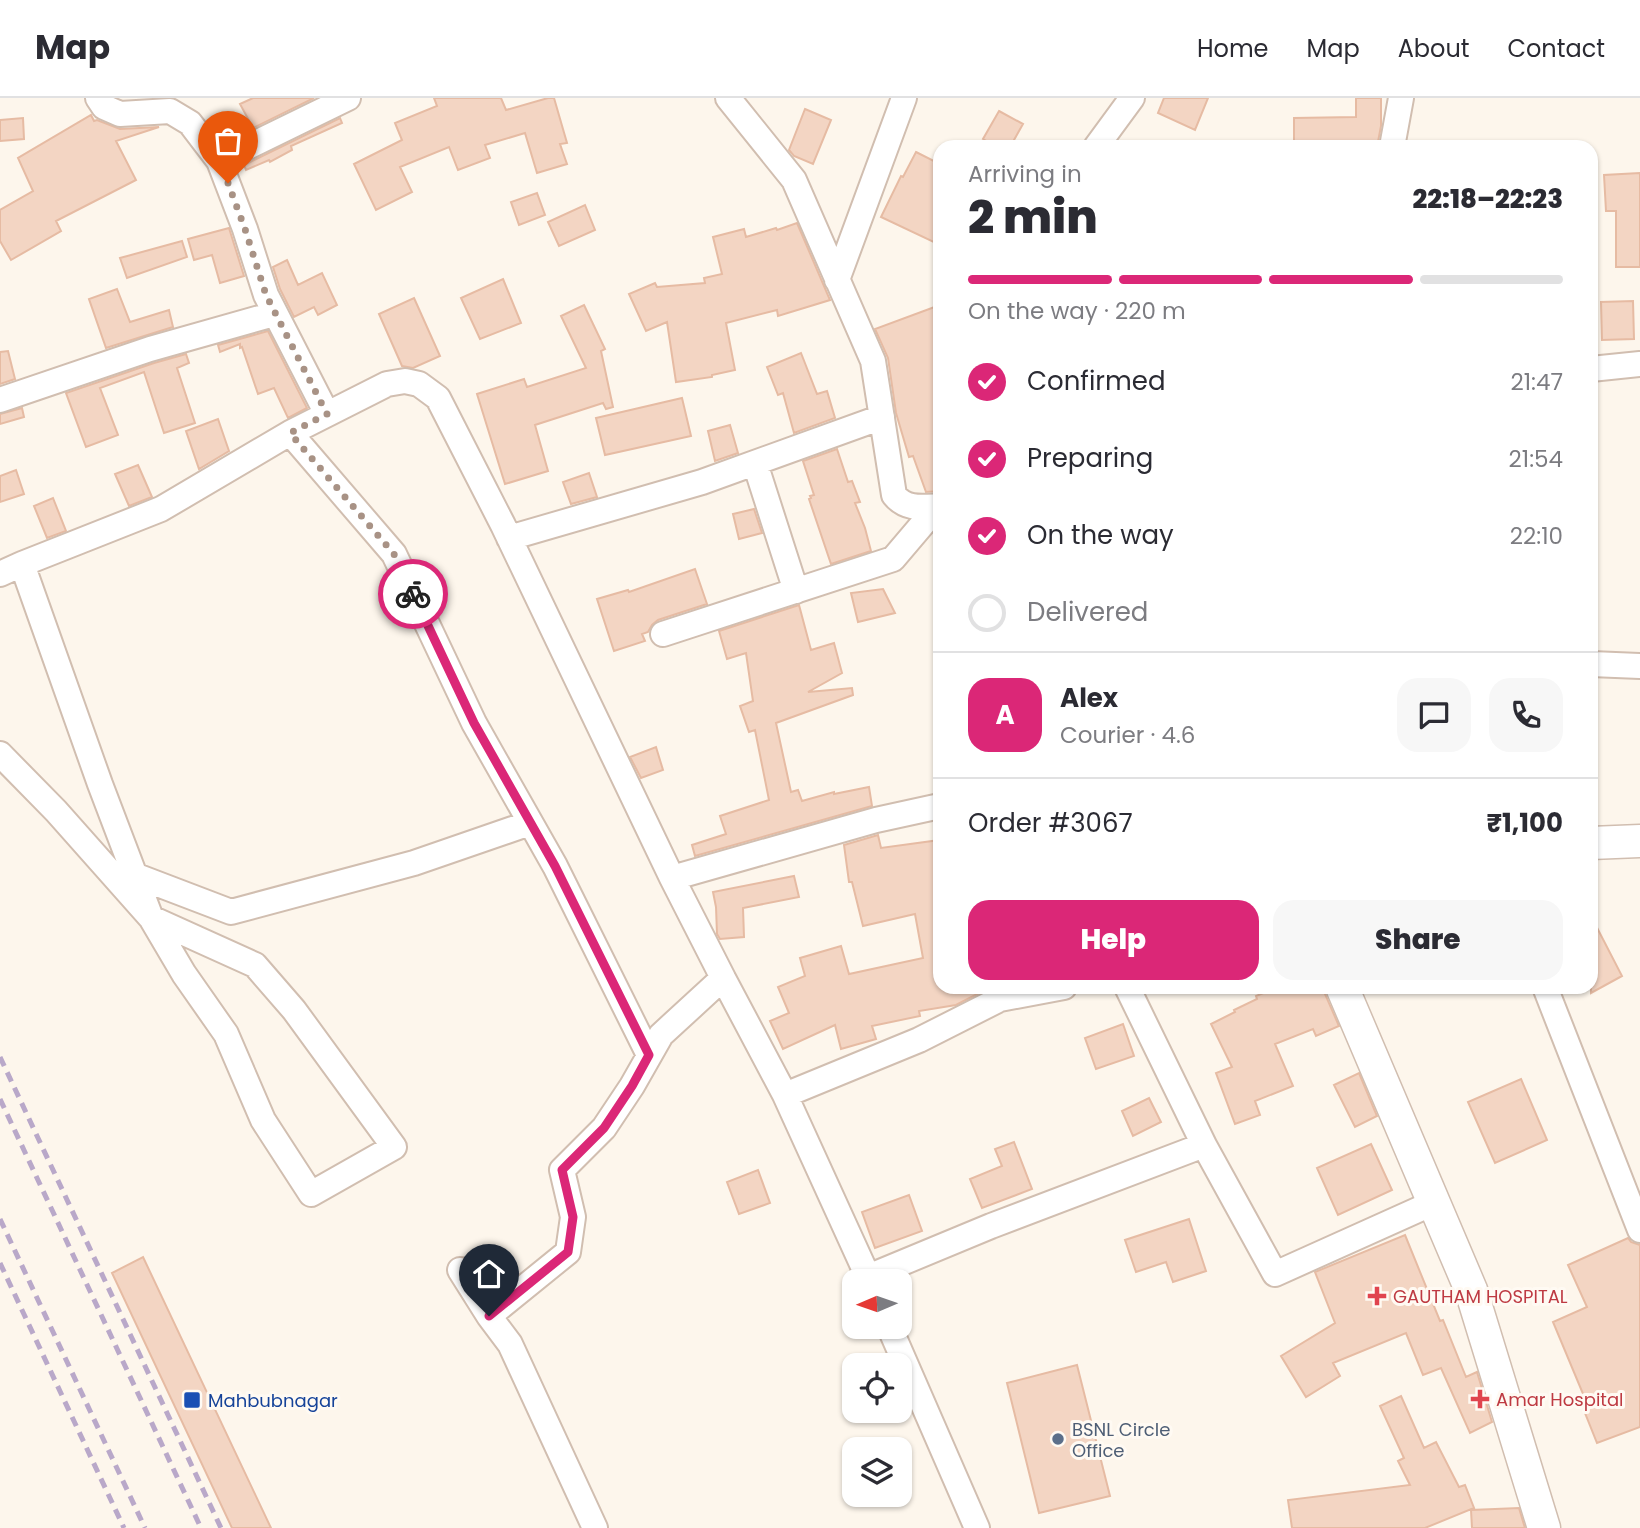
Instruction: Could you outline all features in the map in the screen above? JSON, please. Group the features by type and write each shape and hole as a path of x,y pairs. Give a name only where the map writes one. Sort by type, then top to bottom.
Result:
{"street":[{"path":"98,98 104,107 120,114 170,111 190,123 219,161 274,314 327,414"},
{"path":"219,161 348,98"},
{"path":"729,98 794,180 873,361 894,495 900,502 913,507 933,506"},
{"path":"838,280 904,98"},
{"path":"1101,140 1132,98"},
{"path":"1393,140 1401,98"},
{"path":"0,400 150,349 274,314"},
{"path":"1598,368 1640,364"},
{"path":"0,574 161,509 290,433 387,384 405,381 419,384 438,398 509,538 672,878 785,1095 864,1269"},
{"path":"509,538 702,482 882,417"},
{"path":"290,433 394,554 474,723 555,866 649,1055"},
{"path":"755,463 796,591"},
{"path":"663,634 893,559 933,513"},
{"path":"0,754 56,811 151,918 255,965 294,1010 394,1147 311,1194 263,1120 226,1034 184,974 151,918 22,564"},
{"path":"1598,664 1640,666"},
{"path":"672,878 876,820 933,808"},
{"path":"134,875 231,912 414,863 530,822"},
{"path":"1598,843 1640,841"},
{"path":"489,1316 568,1252 573,1217 562,1170 604,1128 632,1086 660,1035 723,978"},
{"path":"785,1095 919,1040 999,994"},
{"path":"1130,994 1204,1145 1275,1274 1433,1203"},
{"path":"1345,994 1471,1290 1544,1528"},
{"path":"1548,994 1640,1230"},
{"path":"892,1269 991,1226 1204,1145"},
{"path":"460,1270 510,1344 595,1528"},
{"path":"896,1339 977,1528"}],"building":[{"path":"253,98 314,98 253,128 240,104"},
{"path":"434,98 501,98 506,110 554,98 567,143 560,144 567,164 537,173 525,133 485,145 490,158 458,170 449,147 400,167 412,192 376,210 354,164 402,140 395,123 437,106"},
{"path":"1164,98 1208,98 1195,130 1158,113"},
{"path":"1356,98 1381,98 1378,140 1294,140 1294,118 1356,117"},
{"path":"805,109 831,120 813,164 794,156 789,150"},
{"path":"999,111 1023,124 1014,140 983,139"},
{"path":"91,115 94,121 120,129 159,127 116,141 136,180 56,221 61,231 11,260 0,241 0,210 33,191 18,158"},
{"path":"23,118 24,139 0,141 0,120"},
{"path":"340,118 342,123 291,146 292,150 270,162 269,160 246,170 244,165"},
{"path":"916,152 933,160 933,242 881,217 901,176 903,177"},
{"path":"1640,173 1640,267 1616,267 1616,211 1606,211 1604,175"},
{"path":"537,193 545,215 519,225 511,202"},
{"path":"585,205 595,230 559,246 548,222"},
{"path":"797,223 830,300 778,316 777,310 726,323 735,370 712,377 676,382 667,322 646,331 629,294 655,283 657,287 705,283 704,278 722,274 713,237 744,229 746,237"},
{"path":"229,228 244,276 220,283 212,255 194,260 188,239"},
{"path":"182,241 187,257 127,278 120,258"},
{"path":"287,260 298,285 322,273 337,305 318,315 314,307 294,317 273,267"},
{"path":"503,279 521,323 480,339 461,298"},
{"path":"117,289 130,322 169,310 173,327 106,348 89,299"},
{"path":"414,298 440,356 413,368 402,366 379,314"},
{"path":"1633,301 1634,339 1602,340 1601,302"},
{"path":"584,305 605,349 601,351 613,407 606,409 603,403 535,425 548,471 505,484 477,394 524,379 527,387 586,368 561,316"},
{"path":"933,308 933,492 926,492 913,456 909,457 896,413 888,358 875,329"},
{"path":"268,331 307,408 288,418 274,388 258,394 240,344 220,352 218,345"},
{"path":"8,351 15,379 0,384 0,352"},
{"path":"801,353 817,394 827,391 835,418 794,433 783,393 778,395 767,367"},
{"path":"186,354 189,363 177,368 195,423 164,433 144,372 100,388 118,435 86,447 66,393"},
{"path":"682,398 691,436 605,455 596,418"},
{"path":"22,408 24,417 0,424 0,414"},
{"path":"218,419 229,451 199,469 186,431"},
{"path":"730,425 738,453 715,461 708,431"},
{"path":"837,449 848,482 852,481 860,502 855,503 871,551 831,564 809,499 814,495 803,461"},
{"path":"138,465 152,497 129,506 115,474"},
{"path":"16,470 24,494 0,502 0,476"},
{"path":"589,473 597,497 571,504 563,482"},
{"path":"53,498 66,531 47,538 34,506"},
{"path":"754,509 762,533 739,539 733,514"},
{"path":"695,569 707,604 658,620 648,632 642,634 645,641 614,651 597,599 628,590 629,592"},
{"path":"883,589 895,613 858,622 851,593"},
{"path":"799,605 811,650 834,643 842,673 808,692 852,688 853,695 776,723 791,792 798,790 802,801 834,792 869,787 872,806 695,856 692,845 726,834 720,816 769,800 755,730 749,732 740,706 753,701 746,653 727,659 719,631"},
{"path":"656,747 663,770 641,778 630,757"},
{"path":"878,835 881,848 933,841 933,994 977,994 956,1005 919,1011 920,1016 872,1026 876,1039 841,1049 835,1025 783,1049 770,1021 789,1013 778,987 805,976 800,958 841,946 849,974 923,958 915,914 863,926 852,882 849,882 844,845"},
{"path":"794,876 799,897 743,908 744,937 720,939 717,934 713,892"},
{"path":"1598,930 1622,976 1598,989"},
{"path":"1325,994 1339,1026 1316,1036 1313,1029 1275,1044 1293,1086 1255,1101 1260,1115 1235,1124 1216,1073 1232,1067 1211,1024 1257,999 1256,996"},
{"path":"1123,1024 1134,1056 1096,1069 1085,1038"},
{"path":"1359,1073 1377,1116 1355,1127 1334,1085"},
{"path":"1521,1079 1547,1140 1495,1163 1468,1102"},
{"path":"1149,1098 1161,1122 1133,1136 1122,1111"},
{"path":"1014,1142 1032,1189 982,1208 970,1179 1002,1166 995,1149"},
{"path":"1371,1144 1392,1190 1338,1215 1317,1168"},
{"path":"758,1170 770,1203 739,1214 727,1182"},
{"path":"909,1195 922,1231 875,1248 862,1212"},
{"path":"1189,1219 1206,1271 1173,1282 1166,1262 1136,1272 1125,1240"},
{"path":"1405,1235 1466,1377 1477,1372 1492,1422 1470,1433 1441,1368 1423,1375 1406,1333 1333,1363 1340,1376 1306,1397 1281,1356 1335,1323 1315,1272"},
{"path":"1628,1238 1640,1245 1640,1427 1597,1443 1581,1403 1586,1401 1553,1322 1587,1307 1568,1265"},
{"name":"Mahbubnagar","path":"143,1257 271,1528 232,1528 112,1273"},
{"name":"BSNL Circle Office","path":"1077,1365 1110,1496 1039,1513 1007,1383"},
{"path":"1401,1396 1424,1448 1436,1442 1459,1487 1465,1485 1474,1508 1425,1528 1292,1528 1288,1500 1410,1485 1398,1461 1404,1458 1380,1406"},
{"path":"1519,1508 1525,1528 1472,1528 1471,1510"}],"railway":[{"path":"0,1057 221,1528"},
{"path":"0,1099 201,1528"},
{"path":"0,1219 145,1528"},
{"path":"0,1263 124,1528"}],"way so far":[{"path":"228,183 274,314 327,414 290,433 394,554 413,594"}],"place":[{"name":"GAUTHAM HOSPITAL","path":"1377,1296"},
{"name":"Amar Hospital","path":"1480,1399"},
{"name":"Mahbubnagar","path":"192,1400"},
{"name":"BSNL Circle Office","path":"1058,1439"}],"route":[{"path":"413,594 474,723 555,866 649,1055 604,1128 562,1170 573,1217 568,1252 489,1316"}]}
